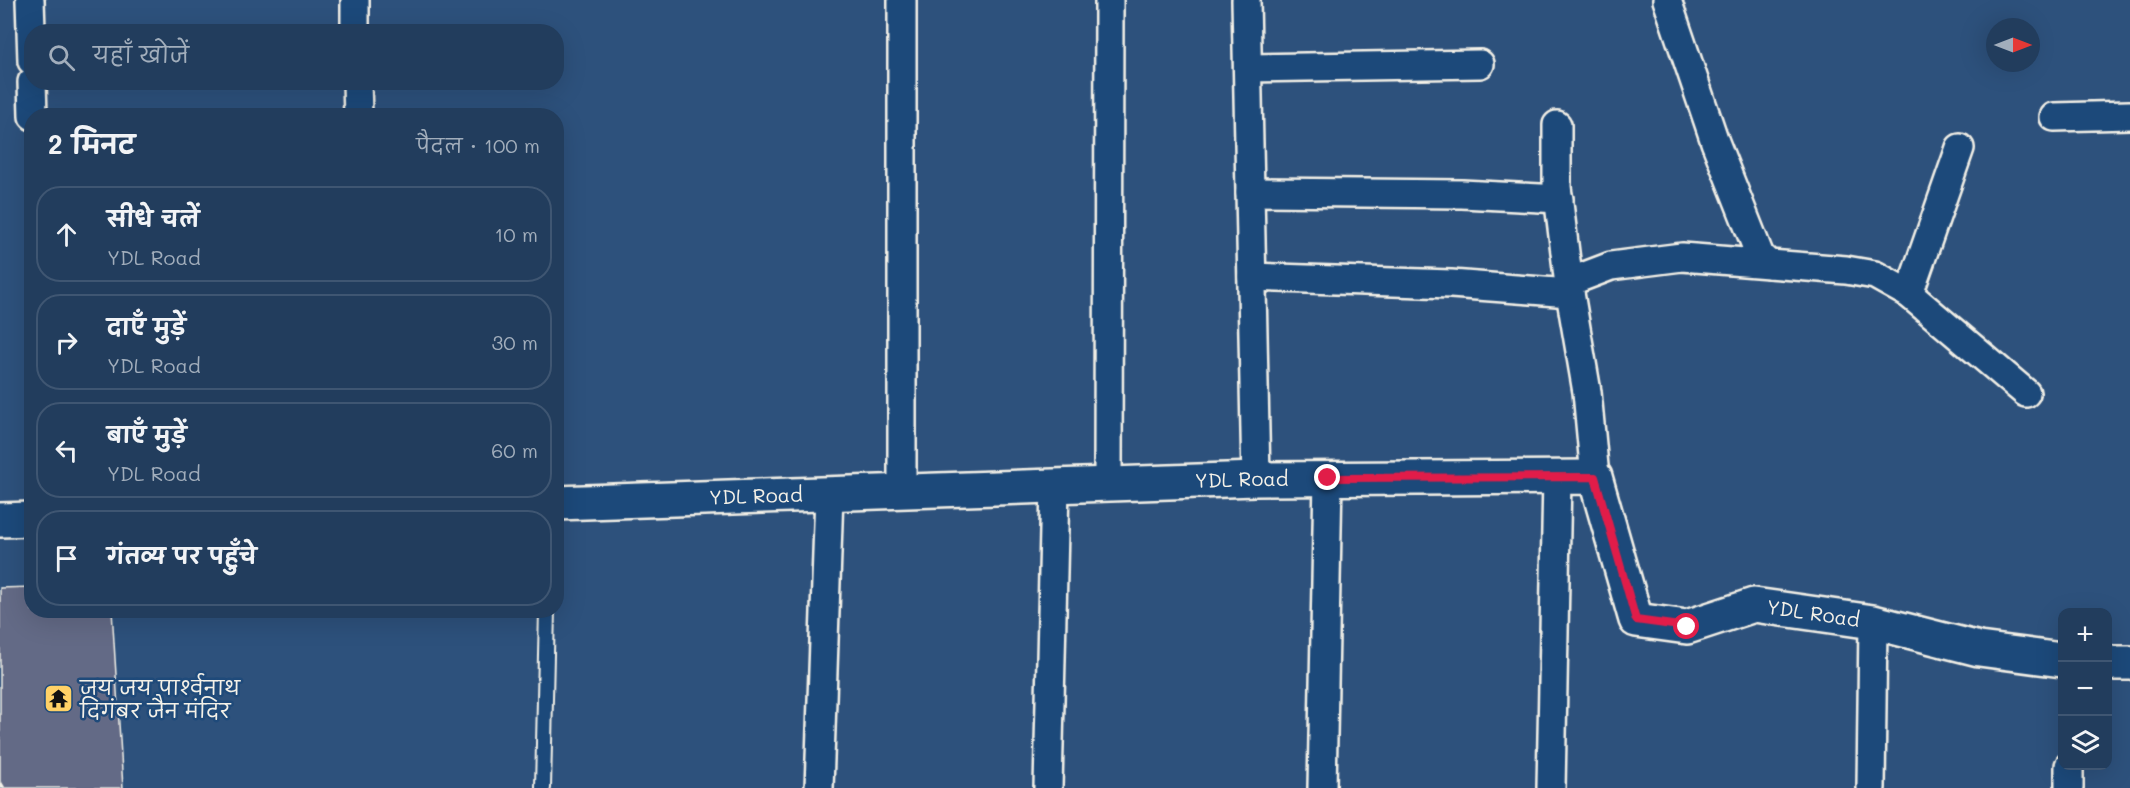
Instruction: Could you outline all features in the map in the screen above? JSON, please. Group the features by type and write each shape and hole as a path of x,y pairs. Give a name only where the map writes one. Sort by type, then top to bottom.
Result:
{"street":[{"path":"30,0 31,24"},
{"path":"355,0 355,24"},
{"path":"902,0 902,491"},
{"path":"1108,484 1109,0"},
{"path":"1246,0 1256,479"},
{"path":"1667,0 1715,142 1760,256 1769,264"},
{"path":"1249,68 1480,64"},
{"path":"32,90 33,108"},
{"path":"357,90 358,108"},
{"path":"2054,117 2130,116"},
{"path":"1557,125 1559,199 1569,288 1587,392 1595,477"},
{"path":"1909,294 1960,148"},
{"path":"1250,192 1462,194 1559,199"},
{"path":"1252,277 1569,288 1611,266 1682,257 1846,270 1875,275 1909,294 2026,393"},
{"path":"1551,788 1557,477"},
{"name":"YDL Road","path":"564,503 1256,479 1595,477 1636,620 1687,627 1754,605 1873,622 1979,649 2058,659"},
{"path":"1322,788 1328,478"},
{"path":"1048,788 1055,486"},
{"path":"819,788 829,494"},
{"path":"0,520 24,519"},
{"path":"1871,788 1873,622"},
{"path":"2112,663 2130,663"},
{"path":"2069,770 2069,788"}],"lane":[{"path":"543,788 547,618"}],"building":[{"name":"जय जय पार्श्वनाथ दिगंबर जैन मंदिर","path":"24,587 24,618 112,618 123,788 0,788 0,588"}],"railway":[{"path":"0,783 3,788"}],"place":[{"name":"जय जय पार्श्वनाथ दिगंबर जैन मंदिर","path":"59,699"}],"route":[{"path":"1328,478 1595,477 1636,620 1687,627"}]}
